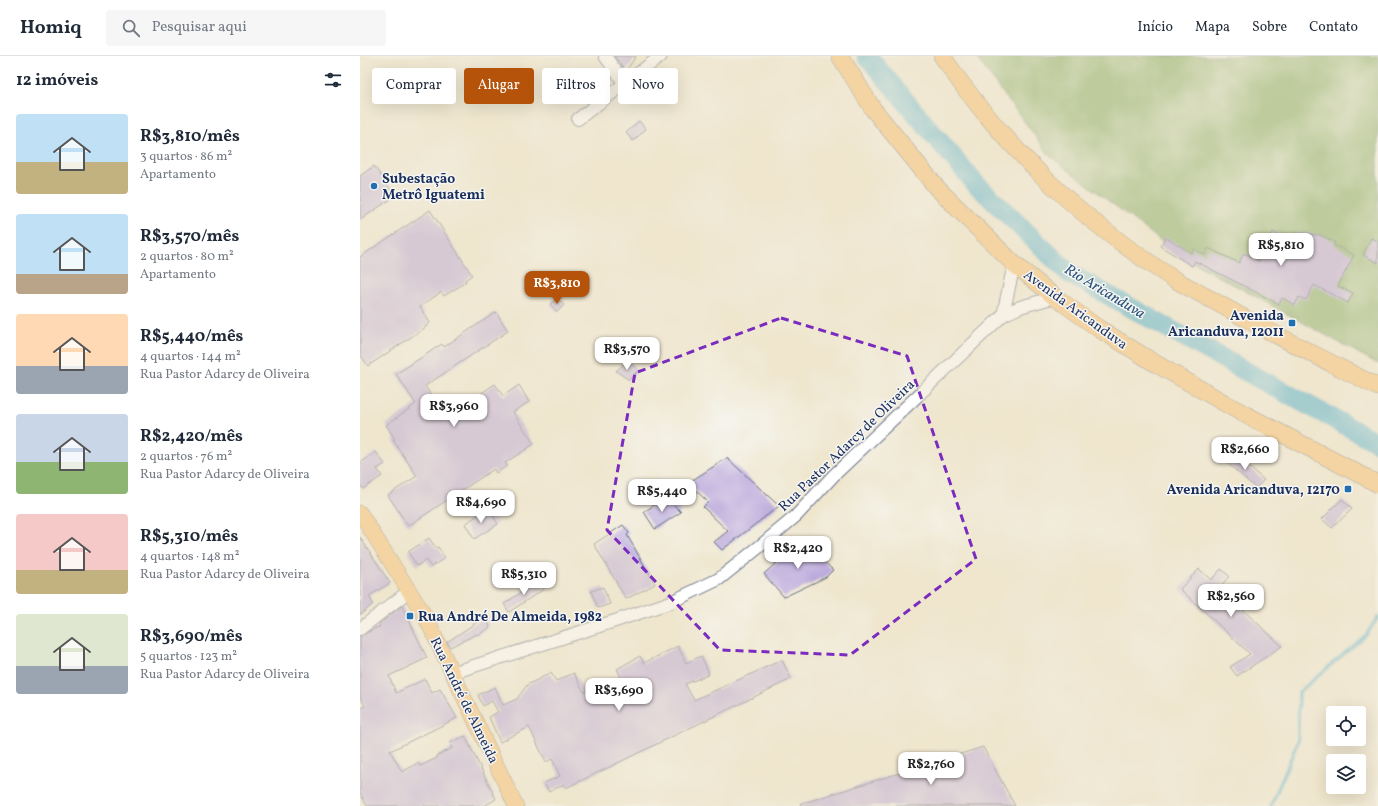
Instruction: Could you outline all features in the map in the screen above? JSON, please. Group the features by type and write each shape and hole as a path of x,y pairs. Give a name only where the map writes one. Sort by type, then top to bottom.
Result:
{"highway":[{"name":"Avenida Aricanduva","path":"840,56 873,109 937,188 1014,264 1054,297 1098,328 1153,362 1236,409 1378,484"},
{"path":"942,56 956,77 1012,145 1068,200 1117,240 1176,280 1243,318 1378,387"}],"main road":[{"name":"Rua André de Almeida","path":"360,513 424,616 516,806"}],"street":[{"path":"605,56 618,74"},
{"path":"646,68 661,56"},
{"path":"578,119 618,89"},
{"path":"1003,315 1014,264"},
{"name":"Rua Pastor Adarcy de Oliveira","path":"452,673 671,602 719,579 796,516 833,476 1003,315 1020,307 1054,297"},
{"path":"360,629 409,591"}],"highlighted area":[{"path":"781,318 907,356 976,559 850,655 720,650 607,530 635,373"}],"green space":[{"path":"975,56 1378,56 1378,364 1178,254 1050,156"}],"building":[{"path":"614,56 636,56 628,68 624,68"},
{"path":"639,121 646,129 633,141 626,133"},
{"name":"Subestação Metrô Iguatemi","path":"374,166 395,196 360,220 360,176"},
{"path":"430,210 472,275 465,280 466,282 444,296 441,292 420,307 430,323 368,366 360,354 360,257"},
{"path":"1273,232 1295,244 1296,233 1320,235 1335,242 1334,245 1354,255 1338,286 1353,293 1348,303 1314,285 1306,300 1299,297 1295,305 1282,298 1279,304 1195,261 1192,266 1160,246 1166,237 1191,253 1193,249 1205,255 1208,248 1239,263 1244,253 1259,261"},
{"path":"1371,238 1378,241 1378,263 1363,255"},
{"path":"557,299 564,305 557,312 550,304"},
{"path":"496,312 508,331 425,386 445,417 495,384 503,396 519,385 529,402 513,412 534,444 505,463 507,466 496,473 494,469 408,526 388,495 417,476 393,440 395,439 386,425 416,404 396,374 442,344 444,347"},
{"path":"629,362 638,370 629,380 616,371 625,363 626,365"},
{"path":"376,452 385,464 377,469 382,476 363,489 360,484 360,463"},
{"path":"1234,454 1264,480 1256,488 1227,463"},
{"path":"727,458 779,506 722,550 714,542 728,531 703,507 708,502 688,483"},
{"path":"666,497 681,512 655,529 644,512"},
{"path":"1342,499 1352,509 1332,528 1322,519"},
{"path":"488,508 498,524 474,539 465,524"},
{"path":"623,525 629,533 627,535 655,584 626,599 594,544"},
{"path":"360,537 390,583 369,596 373,604 360,615"},
{"path":"429,538 436,548 438,547 445,558 431,567 426,560 417,566 408,552"},
{"path":"801,540 833,570 826,577 784,597 764,574"},
{"path":"1199,569 1211,580 1221,569 1229,576 1219,588 1235,603 1240,598 1247,604 1243,610 1282,646 1237,676 1230,667 1250,654 1180,589"},
{"path":"538,581 544,589 509,612 504,604"},
{"path":"603,587 610,604 598,608 591,591"},
{"path":"402,606 427,658 389,676 396,693 425,679 432,693 440,689 457,718 390,751 402,772 418,763 420,766 437,758 437,756 452,748 450,743 465,736 496,799 484,806 367,806 360,793 360,709 365,706 360,697 360,636 380,626 379,624"},
{"path":"486,618 490,627 478,635 477,634 450,647 447,642 477,622"},
{"path":"678,646 686,663 701,656 708,671 708,675 685,684 694,700 782,660 791,679 566,788 564,784 549,792 544,783 560,776 552,759 546,762 529,727 500,742 489,717 498,712 492,701 483,706 478,695 495,687 503,705 517,699 527,685 551,673 556,681 574,673 584,692 597,686 604,701 627,690 617,669 640,656 644,663"},
{"path":"983,747 1015,806 801,806 800,804"}],"waterway":[{"name":"Rio Aricanduva","path":"867,56 975,183 1070,274 1378,443"},
{"path":"1271,806 1298,741 1299,692 1366,635 1378,617"}],"place":[{"name":"Subestação Metrô Iguatemi","path":"374,186"},
{"name":"Avenida Aricanduva, 12011","path":"1292,323"},
{"name":"Avenida Aricanduva, 12170","path":"1348,489"},
{"name":"Rua André De Almeida, 1982","path":"410,616"}]}
